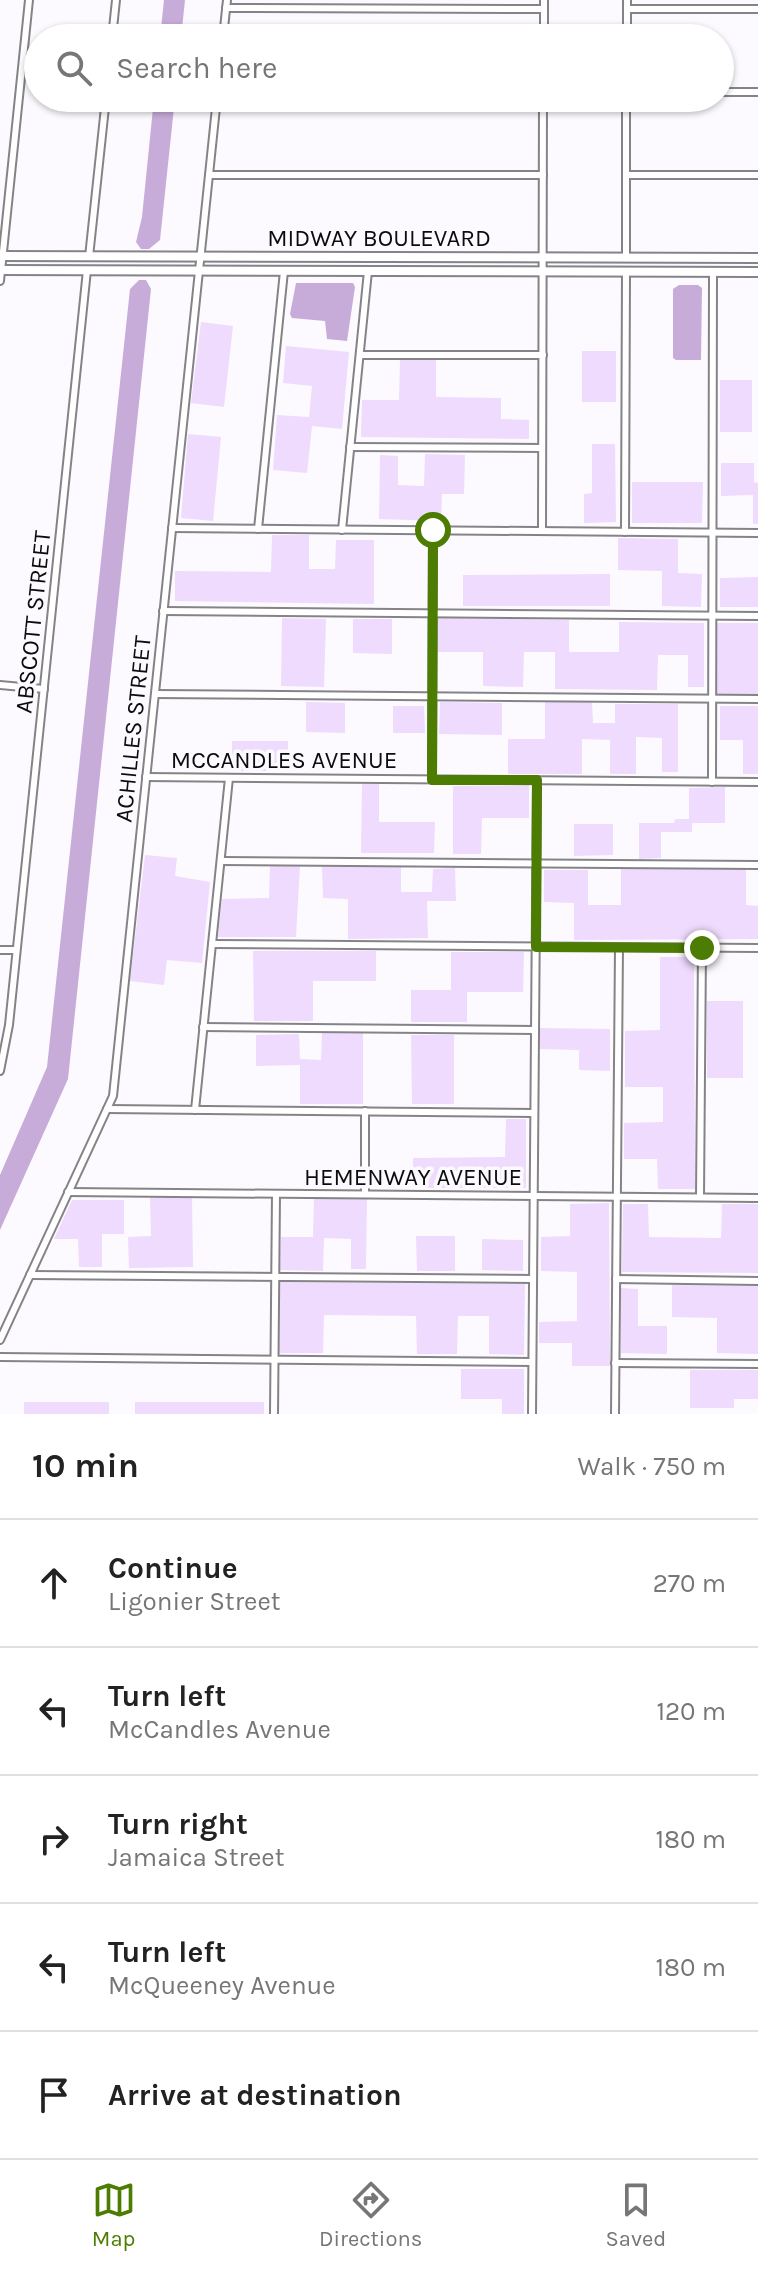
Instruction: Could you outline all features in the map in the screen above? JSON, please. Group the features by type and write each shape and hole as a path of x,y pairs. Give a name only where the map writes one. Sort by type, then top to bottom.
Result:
{"street":[{"path":"26,24 29,0"},
{"path":"113,24 116,0"},
{"path":"224,24 227,0"},
{"path":"544,0 544,24"},
{"path":"627,0 627,24"},
{"path":"226,8 544,9"},
{"path":"627,9 758,9"},
{"path":"0,281 24,46"},
{"path":"734,92 758,92"},
{"path":"89,257 105,112"},
{"name":"ACHILLES STREET","path":"0,1340 113,1096 216,112"},
{"path":"542,531 543,112"},
{"path":"626,112 626,257"},
{"path":"209,175 543,175"},
{"path":"626,175 758,175"},
{"name":"MIDWAY BOULEVARD","path":"1,256 758,258"},
{"name":"MIDWAY BOULEVARD","path":"1,270 758,272"},
{"name":"ABSCOTT STREET","path":"0,1071 9,1025 87,270"},
{"path":"258,529 284,271"},
{"path":"342,530 368,271"},
{"path":"625,532 626,272"},
{"path":"712,782 713,272"},
{"path":"360,355 543,355"},
{"path":"350,447 542,448"},
{"path":"172,528 758,533"},
{"path":"432,780 433,530"},
{"path":"163,611 758,616"},
{"path":"0,685 44,689"},
{"path":"155,694 758,699"},
{"name":"MCCANDLES AVENUE","path":"146,777 758,782"},
{"path":"195,1110 229,778"},
{"path":"532,1414 537,780"},
{"path":"221,861 758,865"},
{"path":"212,944 758,948"},
{"path":"615,1414 619,947"},
{"path":"700,1197 702,948"},
{"path":"0,950 16,950"},
{"path":"0,1025 9,1025"},
{"path":"203,1027 535,1030"},
{"path":"107,1109 534,1113"},
{"path":"365,1111 365,1194"},
{"name":"HEMENWAY AVENUE","path":"68,1192 758,1198"},
{"path":"274,1414 276,1194"},
{"path":"30,1275 533,1279"},
{"path":"616,1279 758,1281"},
{"path":"0,1357 532,1362"},
{"path":"615,1363 758,1364"}],"shaded area":[{"path":"164,0 185,0 182,24 161,24"},
{"path":"153,112 174,112 160,240 149,249 141,249 136,242 142,217"},
{"path":"139,280 146,280 151,289 68,1079 0,1230 0,1175 47,1067 130,289"},
{"path":"296,283 353,283 355,287 347,341 327,339 325,321 292,318 290,314"},
{"path":"679,285 698,285 702,288 701,360 673,358 673,289"},
{"path":"201,322 233,326 224,407 191,403"},
{"path":"286,346 349,352 342,429 312,426 307,473 273,470 277,415 309,417 312,386 283,383"},
{"path":"582,351 616,351 616,402 582,402"},
{"path":"400,360 436,360 436,397 501,398 501,419 529,420 529,439 361,437 362,400 399,400"},
{"path":"720,380 752,380 752,432 720,432"},
{"path":"188,434 221,437 213,521 181,518"},
{"path":"592,444 615,444 616,522 584,523 584,494 592,493"},
{"path":"425,454 465,455 464,494 442,494 441,521 379,519 380,455 398,456 398,485 424,486"},
{"path":"721,463 754,463 754,482 758,483 758,524 753,524 753,495 721,496"},
{"path":"632,482 703,482 702,523 632,523"},
{"path":"272,535 309,535 309,569 335,569 336,540 374,540 374,604 175,601 175,571 271,572"},
{"path":"618,538 678,539 678,573 702,574 701,607 662,606 662,571 618,570"},
{"path":"610,574 610,606 463,606 463,575"},
{"path":"758,577 758,607 720,607 720,578"},
{"path":"282,618 326,619 324,687 281,686"},
{"path":"437,618 569,620 569,652 619,652 619,622 704,623 704,687 688,687 688,655 658,655 657,690 555,689 555,652 524,652 523,687 483,686 483,652 436,652"},
{"path":"353,619 392,619 392,654 353,653"},
{"path":"717,623 758,623 758,695 716,695"},
{"path":"306,702 345,703 345,733 306,732"},
{"path":"440,702 502,703 502,735 439,734"},
{"path":"545,702 592,702 593,723 615,723 615,704 678,704 678,772 662,772 662,738 636,737 636,774 610,774 610,740 582,739 582,774 508,774 508,739 545,739"},
{"path":"393,706 424,706 425,733 393,733"},
{"path":"720,706 758,706 758,774 743,774 743,740 720,740"},
{"path":"232,741 288,741 288,771 232,771"},
{"path":"362,784 379,784 379,822 435,822 434,853 361,853"},
{"path":"529,785 529,818 482,818 481,854 453,854 453,786"},
{"path":"725,787 725,823 692,823 692,832 661,832 661,858 639,859 639,823 674,823 675,819 689,819 689,788"},
{"path":"574,824 613,824 613,855 574,856"},
{"path":"145,855 177,858 175,876 210,882 202,963 167,960 164,985 130,981"},
{"path":"270,866 300,866 296,937 218,937 222,899 269,898"},
{"path":"322,867 401,867 401,892 432,892 433,869 455,868 456,901 427,901 428,938 348,939 348,899 323,898"},
{"path":"621,869 746,869 746,905 758,906 758,939 574,940 574,903 544,902 544,870 588,870 588,905 621,905"},
{"path":"253,951 376,951 376,981 313,981 313,1021 254,1021"},
{"path":"451,952 524,952 523,992 467,992 467,1022 411,1022 411,990 451,990"},
{"path":"660,957 694,957 695,1189 658,1189 657,1159 624,1159 624,1123 663,1122 663,1087 625,1087 625,1031 660,1030"},
{"path":"707,1001 743,1001 743,1078 707,1078"},
{"path":"540,1028 610,1029 610,1071 579,1070 579,1050 540,1049"},
{"path":"322,1033 363,1033 363,1104 300,1104 300,1065 256,1066 256,1035 299,1034 300,1059 321,1060"},
{"path":"411,1035 454,1035 454,1104 412,1104"},
{"path":"506,1119 526,1119 526,1188 413,1188 413,1158 505,1157"},
{"path":"192,1197 193,1267 129,1268 128,1237 151,1236 150,1198"},
{"path":"314,1198 367,1199 366,1269 351,1269 351,1239 324,1238 323,1271 280,1270 281,1237 313,1237"},
{"path":"72,1200 124,1200 124,1234 102,1234 102,1267 79,1267 78,1239 54,1239"},
{"path":"609,1203 610,1366 572,1366 572,1343 539,1343 539,1322 577,1321 577,1272 541,1271 541,1237 570,1236 570,1204"},
{"path":"623,1204 648,1204 649,1237 721,1238 722,1204 758,1204 758,1273 622,1272"},
{"path":"416,1236 455,1236 455,1271 417,1271"},
{"path":"482,1239 523,1240 523,1271 482,1270"},
{"path":"279,1282 525,1284 524,1355 489,1354 489,1316 458,1316 457,1354 417,1354 416,1316 324,1315 323,1353 279,1353"},
{"path":"672,1285 758,1286 758,1354 717,1353 717,1318 672,1317"},
{"path":"621,1288 638,1289 638,1326 667,1326 667,1354 621,1353"},
{"path":"461,1369 524,1369 524,1414 502,1414 502,1399 461,1399"},
{"path":"690,1370 758,1370 758,1399 734,1399 734,1408 690,1408"},
{"path":"24,1402 109,1402 109,1414 24,1414"},
{"path":"135,1402 264,1402 264,1414 135,1414"}],"route":[{"path":"433,530 432,780 537,780 536,947 702,948"}]}
